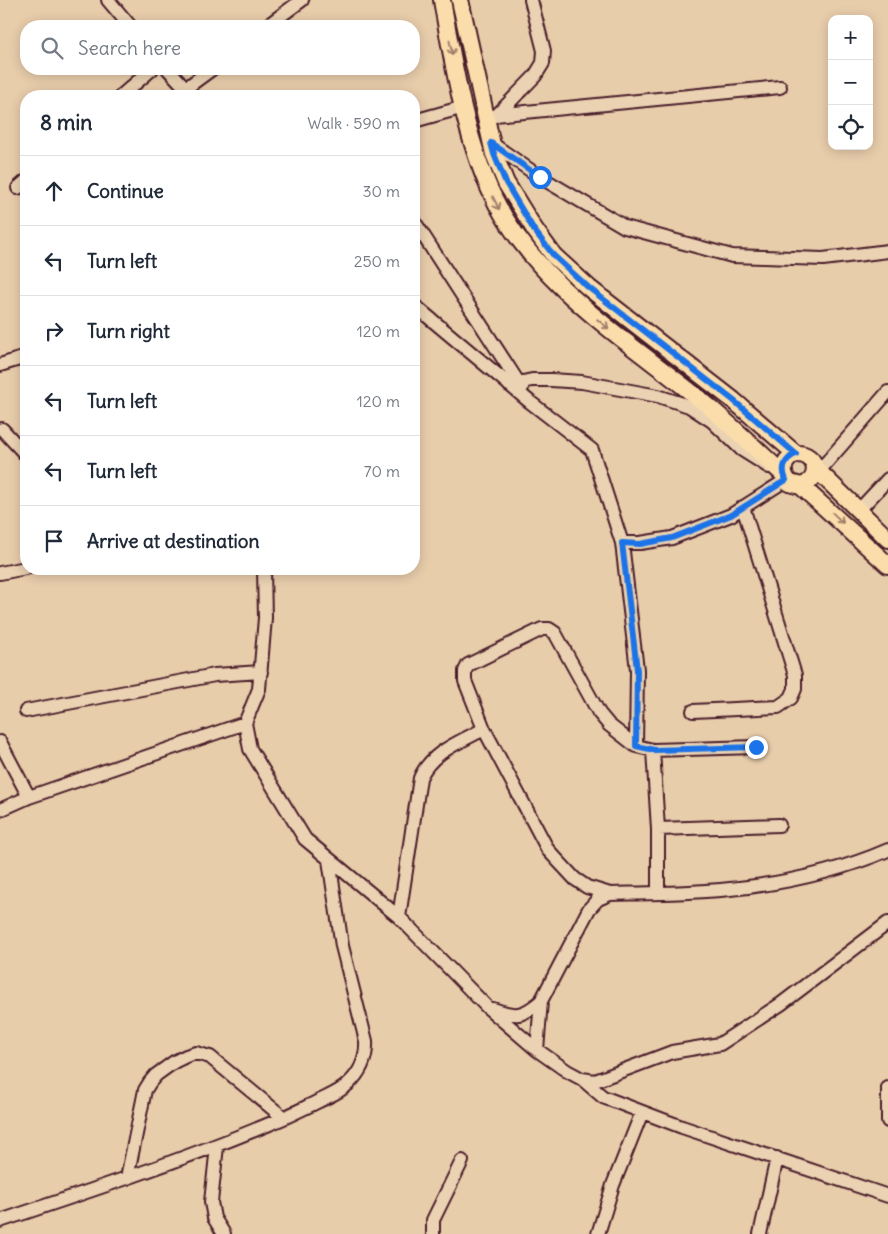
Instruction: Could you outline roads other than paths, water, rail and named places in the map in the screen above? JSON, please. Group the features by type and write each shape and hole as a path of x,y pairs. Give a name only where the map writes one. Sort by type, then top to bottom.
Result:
{"main road":[{"path":"442,0 464,107 478,162 490,191 515,236 559,285 591,314 703,402 888,565"},
{"path":"460,0 491,116 491,143 494,154 511,190 534,230 554,256 589,288 733,400 796,454 809,457 817,470 888,539"},
{"path":"789,479 784,466 786,461 796,454"},
{"path":"789,479 811,481 817,470"}],"street":[{"path":"108,0 125,20"},
{"path":"275,20 302,0"},
{"path":"491,116 535,76 543,63 544,51 531,0"},
{"path":"128,90 145,75"},
{"path":"173,75 187,90"},
{"path":"191,90 206,75"},
{"path":"491,116 780,87"},
{"path":"420,118 464,107"},
{"path":"491,143 540,177 625,227 714,252 732,256 823,259 888,251"},
{"path":"420,230 514,384"},
{"path":"420,310 514,384 530,402 592,450 622,543 637,670 636,746"},
{"path":"0,365 20,359"},
{"path":"514,384 532,380 582,382 658,396 689,406 712,421 742,450 757,461 789,479 731,515 672,538 640,544 622,543"},
{"path":"817,470 888,392"},
{"path":"2,429 20,448"},
{"path":"859,510 888,479"},
{"path":"693,711 778,707 791,698 795,689 794,675 743,507"},
{"path":"0,573 20,569"},
{"path":"264,575 265,618 259,689 245,723 250,749 305,839 399,917 487,1008 537,1050 582,1079 603,1098 888,1196"},
{"path":"756,747 654,750 636,746 609,725 599,713 555,633 549,629 542,629 468,665 465,671 466,681 484,730 548,850 575,879 587,887 610,894 746,888 811,875 888,850"},
{"path":"26,710 215,676 261,672"},
{"path":"0,810 29,797 245,723"},
{"path":"399,917 420,778 424,770 438,754 484,730"},
{"path":"0,742 29,797"},
{"path":"654,750 658,829 658,893"},
{"path":"658,829 779,824"},
{"path":"0,1221 217,1146 284,1118 347,1086 356,1076 366,1054 363,1026 342,946 329,860"},
{"path":"537,1050 541,1001 589,909 598,899 610,894"},
{"path":"582,1079 595,1081 672,1052 720,1044 781,1004 888,923"},
{"path":"487,1008 506,1014 517,1015 530,1010 541,1001"},
{"path":"127,1178 145,1090 156,1075 174,1062 191,1054 201,1053 210,1057 284,1118"},
{"path":"888,1088 888,1121"},
{"path":"598,1234 613,1185 642,1112"},
{"path":"217,1146 211,1202 214,1218 224,1234"},
{"path":"760,1234 777,1158"},
{"path":"433,1234 433,1220 462,1160"}]}
